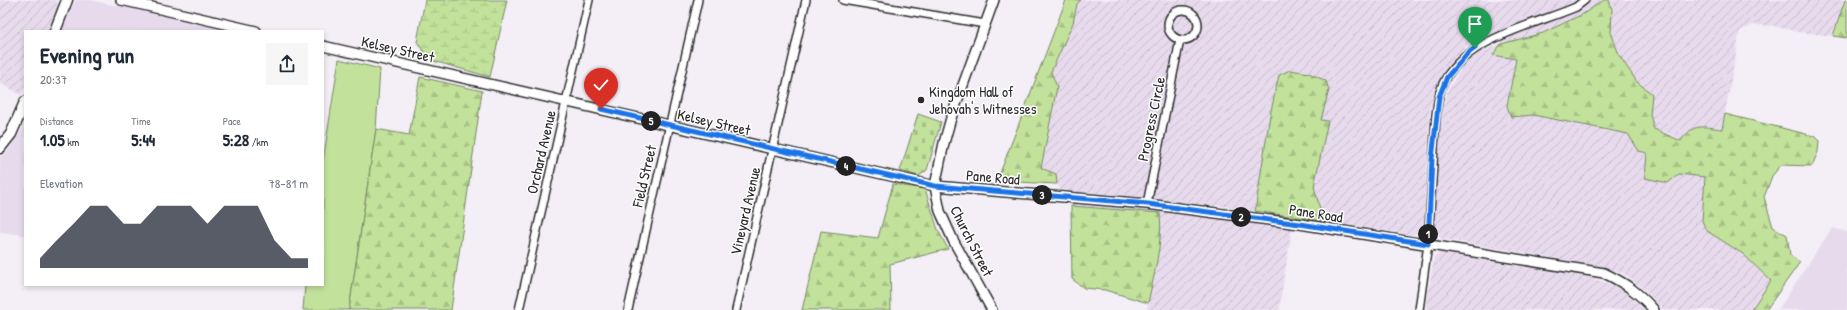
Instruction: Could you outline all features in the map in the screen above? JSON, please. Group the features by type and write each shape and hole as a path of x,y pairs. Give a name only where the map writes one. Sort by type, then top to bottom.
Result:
{"main road":[{"path":"55,30 67,0"},
{"path":"0,148 11,134 24,104"}],"street":[{"path":"121,0 252,30"},
{"name":"Orchard Avenue","path":"519,310 589,0"},
{"name":"Field Street","path":"628,310 698,0"},
{"name":"Vineyard Avenue","path":"736,310 806,0"},
{"path":"843,0 985,24"},
{"name":"Church Street","path":"992,310 953,240 940,211 935,186 951,118 994,0"},
{"path":"1419,310 1428,244 1436,116 1439,97 1447,77 1475,48 1500,36 1576,7 1585,0"},
{"path":"1183,10 1194,15 1197,19 1198,28 1189,39 1180,40 1169,33 1168,22 1172,14 1183,10"},
{"name":"Progress Circle","path":"1148,204 1180,40"},
{"name":"Kelsey Street","path":"324,46 566,101 772,150 935,186"},
{"name":"Pane Road","path":"935,186 1148,204 1300,224 1604,272 1623,282 1639,293 1654,310"}],"shaded area":[{"path":"0,0 56,0 58,5 48,30 24,30 24,88 21,95 0,83"},
{"path":"90,0 227,30 62,30 75,1"},
{"path":"1081,0 1604,0 1583,14 1543,33 1501,44 1495,33 1467,46 1439,81 1430,108 1424,221 1418,233 1412,235 1215,205 1217,216 1292,228 1279,310 1147,310 1158,253 1160,213 1071,206 1057,184 1056,174 1041,168 1057,87 1051,72 1073,23 1077,4"},
{"path":"1609,0 1845,0 1833,36 1798,32 1774,26 1753,25 1740,31 1722,129 1704,127 1687,131 1681,141 1668,133 1654,129 1650,115 1652,94 1637,82 1619,55 1611,32 1612,8"},
{"path":"1501,44 1493,55 1516,59 1507,106 1511,117 1533,115 1628,134 1639,151 1647,153 1645,178 1679,174 1705,177 1702,221 1707,231 1743,254 1771,281 1751,310 1664,310 1645,290 1623,273 1595,265 1442,239 1435,232 1433,224 1441,114 1447,92 1463,65 1478,53"},
{"path":"24,125 24,235 0,232 0,157 7,152"},
{"path":"1832,228 1847,232 1847,310 1778,310"},
{"path":"1441,253 1592,278 1624,289 1644,310 1426,310 1434,257"}],"green space":[{"path":"425,0 507,0 490,77 430,60 417,42"},
{"path":"1066,0 1081,0 1077,4 1073,23 1051,72 1057,87 1041,168 1056,174 1057,184 997,181"},
{"path":"1604,0 1609,0 1612,10 1611,32 1619,55 1637,82 1652,94 1650,115 1654,129 1681,141 1685,135 1694,128 1704,127 1722,129 1725,114 1814,136 1819,141 1818,152 1812,166 1781,165 1772,176 1764,197 1773,227 1787,235 1790,255 1800,262 1766,310 1751,310 1771,281 1743,254 1707,231 1702,221 1705,177 1679,174 1668,183 1645,178 1647,153 1639,151 1628,134 1533,115 1511,117 1507,106 1516,59 1493,55 1501,44 1543,33 1583,14"},
{"path":"1845,0 1847,0 1847,38 1833,36"},
{"path":"339,59 380,69 376,129 349,310 303,310 305,286 324,286 324,155"},
{"path":"1290,70 1309,73 1326,81 1329,90 1321,120 1328,121 1314,186 1323,221 1255,211 1270,115 1279,75"},
{"path":"420,77 482,91 451,310 349,310 376,129 409,135"},
{"path":"918,114 941,122 927,170 919,176 900,171"},
{"path":"893,184 925,189 938,230 948,249 890,264 891,310 802,310 821,231 878,238"},
{"path":"1071,206 1160,213 1161,224 1159,247 1148,303 1105,290 1084,288 1072,279"}],"place":[{"name":"Kingdom Hall of Jehovah's Witnesses","path":"921,100"}],"route":[{"path":"601,109 772,150 935,186 1148,204 1300,224 1428,244 1432,159 1439,97 1447,77 1456,65 1475,48"}]}
